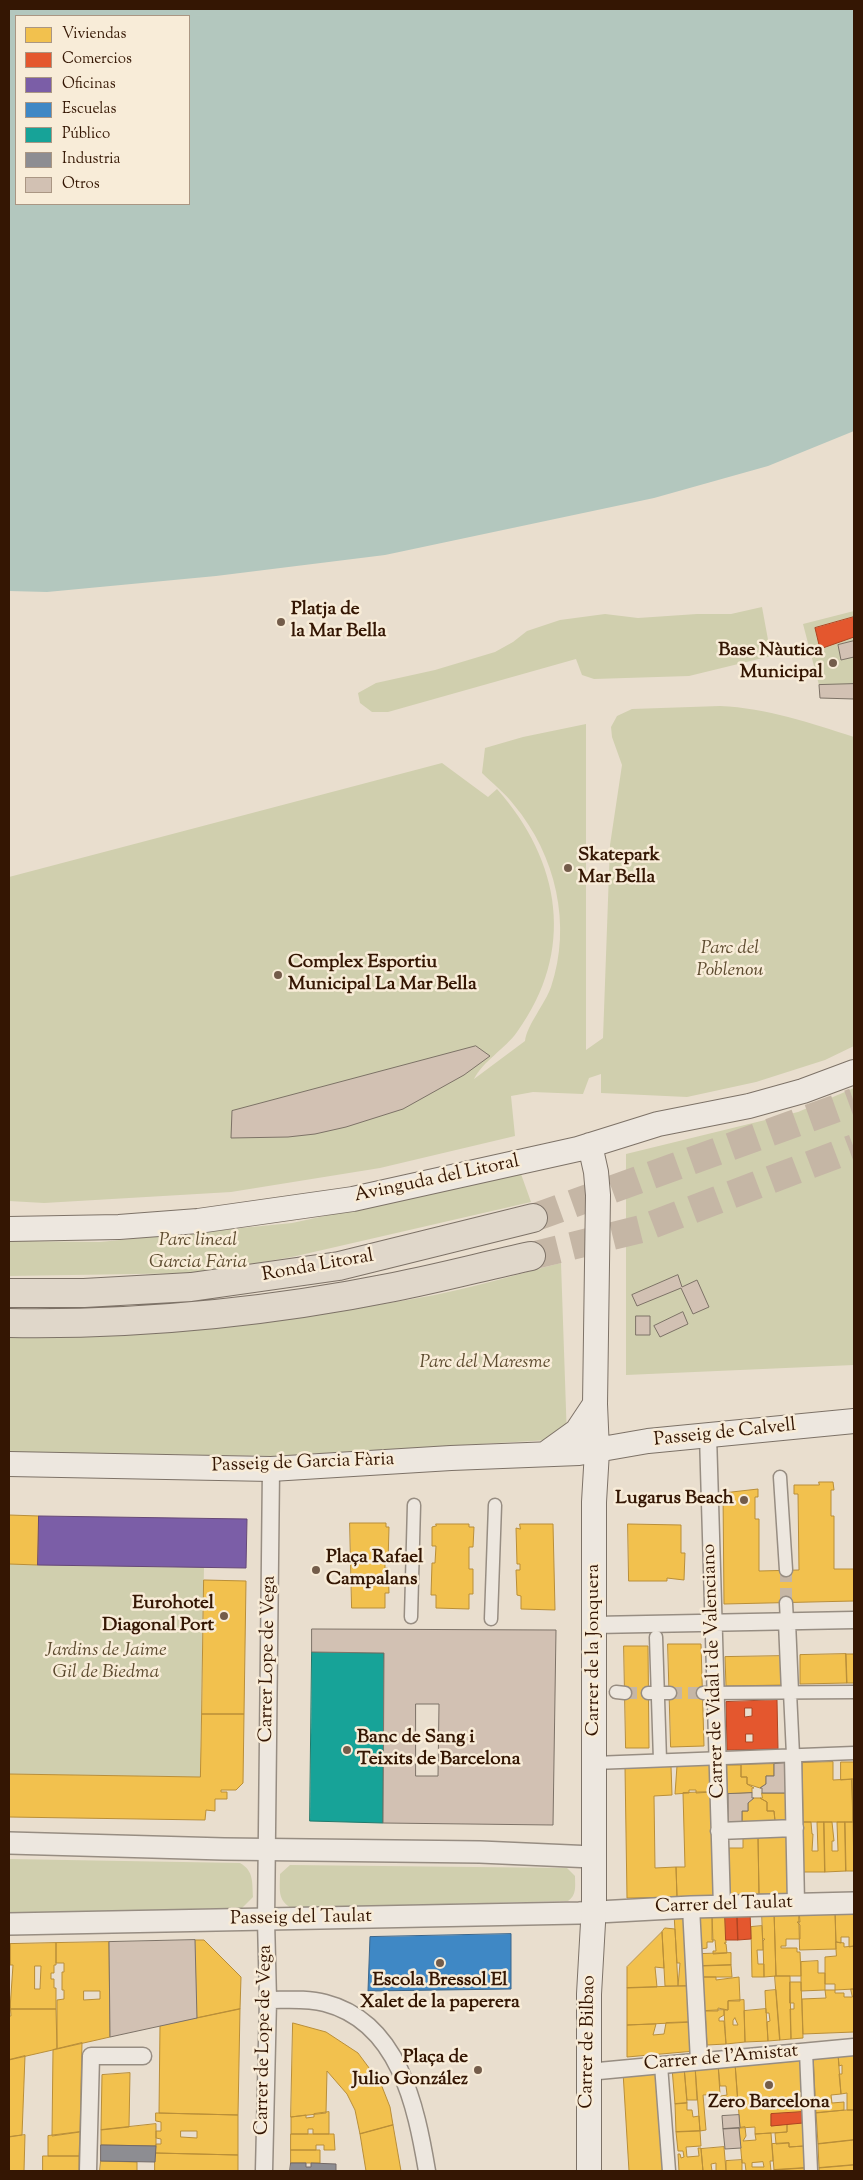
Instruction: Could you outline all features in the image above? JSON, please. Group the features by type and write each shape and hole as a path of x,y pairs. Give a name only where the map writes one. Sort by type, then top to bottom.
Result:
{"highway":[{"name":"Ronda Litoral","path":"9,1293 84,1293 191,1287 339,1266 533,1218"},
{"name":"Ronda Litoral","path":"9,1323 58,1324 170,1318 316,1300 394,1287 531,1256"}],"main road":[{"name":"Avinguda del Litoral","path":"9,1229 119,1227 260,1214 391,1191 590,1145 658,1124 749,1106 803,1091 854,1072"},
{"name":"Carrer de la Jonquera","path":"590,1145 598,1195 597,1451 594,1502 594,1912"},
{"path":"543,1455 577,1431 596,1396"},
{"name":"Passeig de Calvell","path":"597,1451 648,1441 854,1421"},
{"name":"Passeig de Garcia Fària","path":"9,1464 271,1469 597,1451"},
{"name":"Carrer de Bilbao","path":"588,2171 589,1994 594,1912"}],"street":[{"name":"Carrer de Vidal i de Valenciano","path":"708,1435 714,1624 709,1693 717,1758 722,1907"},
{"name":"Carrer Lope de Vega","path":"268,1848 271,1469"},
{"path":"780,1477 786,1570"},
{"path":"411,1617 414,1505"},
{"path":"491,1619 496,1505"},
{"path":"786,1603 795,1828 796,1904"},
{"path":"594,1625 854,1620"},
{"path":"656,1637 660,1760"},
{"path":"709,1693 854,1692"},
{"path":"594,1763 854,1753"},
{"path":"720,1832 795,1828"},
{"path":"9,1843 224,1849 268,1848 480,1852 593,1857"},
{"name":"Carrer de Lope de Vega","path":"264,2171 268,2000 266,1920 268,1848"},
{"name":"Carrer del Taulat","path":"594,1912 691,1907 854,1903"},
{"path":"691,1907 699,2061"},
{"name":"Passeig del Taulat","path":"9,1924 594,1912"},
{"path":"268,2000 325,2003 356,2016 378,2034 400,2067 411,2101 427,2171"},
{"name":"Carrer de l'Amistat","path":"588,2072 854,2047"},
{"path":"806,2051 811,2171"},
{"path":"88,2171 91,2056 142,2056"},
{"path":"661,2065 669,2171"}],"green space":[{"path":"762,607 771,656 689,676 594,679 582,675 576,659 388,712 372,712 360,703 358,693 376,683 435,670 495,652 513,642 527,631 560,620 605,614 638,618 731,614"},
{"name":"Base Nàutica Municipal","path":"854,611 854,699 820,698 819,685 803,624"},
{"name":"Complex Esportiu Municipal La Mar Bella","path":"720,706 771,713 854,737 854,1046 825,1060 756,1082 687,1097 601,1093 601,1074 589,1078 583,1094 533,1092 511,1096 515,1136 380,1168 231,1192 44,1203 9,1201 9,877 442,763 488,797 497,789 519,817 535,846 547,876 553,907 553,939 548,970 536,1001 517,1032 483,1066 474,1079 525,1041 529,1028 551,987 560,939 560,915 550,868 529,825 503,792 482,773 485,748 523,737 586,724 586,1050 603,1038 610,845 622,765 612,737 611,727 617,716 632,709"},
{"path":"854,1088 854,1365 626,1375 626,1154 798,1112"},
{"name":"Parc lineal Garcia Fària","path":"521,1174 531,1202 292,1257 198,1273 9,1276 9,1241 100,1242 292,1223"},
{"name":"Parc del Maresme","path":"561,1263 567,1439 273,1456 9,1452 9,1337 163,1331 316,1315 436,1295"},
{"name":"Jardins de Jaime Gil de Biedma","path":"9,1564 204,1567 200,1777 9,1774"},
{"path":"9,1859 240,1863 250,1873 253,1897 242,1908 9,1913"},
{"path":"290,1865 567,1868 575,1876 575,1887 573,1896 568,1901 292,1908 284,1902 280,1894 280,1874"}],"shaded area":[{"path":"9,9 854,9 854,431 768,466 654,498 385,555 216,576 47,592 9,591"}],"building: Viviendas":[{"path":"819,1482 833,1482 834,1490 831,1490 831,1516 834,1516 834,1569 854,1569 854,1601 724,1604 723,1493 758,1489 758,1497 755,1497 755,1519 759,1519 759,1571 799,1570 798,1494 794,1494 794,1485 819,1485"},
{"path":"9,1515 39,1516 38,1565 9,1564"},
{"path":"350,1523 386,1523 386,1527 389,1527 388,1563 385,1563 385,1568 388,1568 389,1593 385,1593 385,1608 352,1608"},
{"path":"436,1524 469,1524 469,1527 474,1527 473,1547 469,1547 469,1569 473,1569 473,1594 469,1594 469,1609 436,1608 436,1595 431,1595 432,1563 435,1563 436,1546 432,1546 432,1527 436,1526"},
{"path":"520,1524 553,1524 555,1610 521,1609 521,1596 517,1595 516,1570 520,1570 520,1564 517,1564 516,1528 520,1529"},
{"path":"628,1524 681,1525 681,1553 685,1553 684,1580 667,1578 667,1581 629,1581"},
{"name":"Eurohotel Diagonal Port","path":"204,1580 246,1581 244,1714 202,1714"},
{"path":"668,1644 701,1644 704,1746 671,1747"},
{"path":"624,1646 648,1646 649,1748 626,1748"},
{"path":"846,1654 854,1654 854,1683 847,1683"},
{"path":"846,1654 847,1683 800,1684 800,1655"},
{"path":"785,1656 785,1685 726,1686 725,1657"},
{"path":"202,1714 244,1714 243,1783 236,1790 221,1790 221,1792 227,1792 227,1799 215,1799 215,1811 206,1810 205,1820 9,1817 9,1774 200,1777"},
{"path":"833,1762 833,1780 852,1779 853,1822 803,1822 802,1763"},
{"path":"841,1762 854,1762 854,1779 841,1780"},
{"path":"774,1764 774,1776 766,1776 766,1784 760,1788 747,1784 747,1777 741,1777 741,1765"},
{"path":"712,1765 712,1792 696,1793 696,1790 689,1790 689,1793 675,1794 677,1766"},
{"path":"727,1765 741,1765 741,1777 747,1777 747,1784 754,1788 752,1788 752,1793 728,1794"},
{"path":"671,1766 672,1795 654,1796 655,1868 676,1867 677,1897 627,1898 625,1767"},
{"path":"852,1779 854,1779 853,1822"},
{"path":"712,1792 714,1896 677,1897 676,1867 685,1867 683,1793"},
{"path":"762,1793 787,1793 788,1821 775,1821 774,1811 767,1811 767,1802 760,1798 762,1798"},
{"path":"754,1798 760,1798 767,1802 767,1811 774,1811 775,1821 742,1822 742,1811 748,1811 748,1803"},
{"path":"803,1822 811,1822 813,1834 812,1851 818,1851 817,1822 824,1822 825,1872 804,1872"},
{"path":"824,1822 832,1822 834,1841 832,1841 832,1851 838,1851 837,1822 845,1822 846,1871 825,1872"},
{"path":"845,1822 853,1822 854,1871 846,1871"},
{"path":"788,1836 789,1894 759,1894 758,1837"},
{"path":"758,1837 759,1894 730,1895 729,1848 743,1848 743,1838"},
{"path":"854,1909 854,1946 849,1947 849,1937 841,1937 841,1943 836,1942 835,1910"},
{"path":"799,1910 800,1922 797,1922 800,1925 800,1939 786,1939 786,1946 781,1946 781,1948 797,1948 797,1952 800,1952 801,1976 776,1976 774,1911"},
{"path":"799,1910 835,1910 836,1949 800,1950"},
{"path":"762,1911 774,1911 776,1976 764,1977 763,1941 765,1939 763,1939"},
{"path":"725,1912 726,1943 724,1943 726,1944 727,1953 713,1954 713,1951 716,1951 715,1940 712,1940 712,1913"},
{"path":"687,1913 691,1986 678,1986 680,1963 677,1963 674,1914"},
{"path":"699,1913 712,1913 713,1942 707,1942 707,1948 701,1949"},
{"path":"762,1926 763,1950 757,1950 758,1964 764,1964 764,1977 752,1977 751,1927"},
{"path":"665,1928 675,1929 678,1986 665,1986 662,1932"},
{"path":"662,1932 664,1968 655,1967 657,1987 627,1988 627,1967"},
{"path":"195,1940 204,1940 241,1977 240,2009 197,2018"},
{"path":"109,1942 110,2037 57,2049 57,2000 64,1999 62,1972 64,1972 64,1963 56,1963 56,1943","holes":["84,1991 100,1991 100,1999 84,2000"]},
{"path":"836,1942 844,1943 844,1947 854,1946 854,1989 835,1990 835,1984 825,1984 825,1957 836,1956"},
{"path":"56,1943 56,1965 54,1965 54,1973 51,1973 51,1979 54,1979 54,1988 56,1988 56,2009 10,2009 13,1965 10,1965 10,1944","holes":["35,1966 41,1966 40,1989 35,1989"]},
{"path":"10,1944 10,1965 9,1965"},
{"path":"731,1953 731,1965 702,1966 701,1954"},
{"path":"818,1961 818,1973 825,1973 825,1990 801,1991 801,1962"},
{"path":"731,1965 732,1977 703,1977 702,1966"},
{"path":"775,1976 790,1976 791,2039 780,2040"},
{"path":"703,1977 716,1977 716,1980 739,1977 740,2001 728,2001 728,2010 718,2008 718,2011 705,2011"},
{"path":"790,1982 801,1982 803,2038 791,2039 790,2009 794,2009 794,2003 790,2003"},
{"path":"691,1986 694,2022 627,2025 627,1988"},
{"path":"9,1988 11,2016 9,2016"},
{"path":"851,1989 854,1989 854,2032 803,2034 802,1999 826,1998 825,1990 835,1990 835,1993 844,1993 844,1997 852,1997"},
{"path":"776,1990 780,2040 768,2041 767,2022 770,2021 769,2013 766,2013 765,1991"},
{"path":"744,2000 745,2042 726,2044 724,2010 728,2010 728,2001","holes":["735,2018 738,2025 733,2025"]},
{"path":"10,2009 56,2009 57,2049 9,2060"},
{"path":"240,2009 238,2115 159,2113 160,2026"},
{"path":"766,2009 768,2041 745,2042 744,2011"},
{"path":"724,2010 724,2015 719,2018 719,2021 724,2021 726,2044 707,2045 705,2011"},
{"path":"694,2022 695,2051 627,2057 627,2025 656,2024 653,2035 664,2034 666,2023"},
{"path":"293,2023 326,2032 358,2053 381,2084 390,2107 393,2125 360,2134 355,2110 347,2094 327,2071 326,2113 291,2117"},
{"path":"82,2043 80,2132 52,2136 53,2050"},
{"path":"854,2053 854,2110 847,2110 847,2093 841,2094 839,2074 842,2074 842,2065 839,2066 838,2054"},
{"path":"838,2054 841,2094 831,2095 832,2103 844,2102 844,2110 816,2113 813,2056"},
{"path":"25,2056 22,2135 9,2137 9,2060"},
{"name":"Zero Barcelona","path":"801,2057 803,2112 771,2114 771,2126 787,2124 787,2132 755,2134 755,2127 740,2128 735,2063"},
{"path":"735,2063 738,2106 722,2108 721,2096 727,2095 726,2086 720,2086 718,2064"},
{"path":"718,2064 720,2094 703,2095 706,2130 700,2131 695,2066"},
{"path":"695,2066 697,2100 687,2100 684,2067"},
{"path":"684,2067 687,2103 675,2104 672,2068"},
{"path":"657,2069 664,2171 629,2171 623,2072"},
{"path":"130,2073 129,2127 101,2130 102,2075"},
{"path":"687,2103 687,2110 692,2110 693,2117 699,2116 700,2131 676,2132 675,2104"},
{"path":"854,2110 854,2140 818,2144 816,2113"},
{"path":"329,2112 329,2134 313,2134 313,2129 308,2129 308,2134 291,2134 291,2117 306,2115 306,2118 314,2117 314,2114"},
{"path":"156,2113 238,2115 238,2155 155,2153 156,2144 161,2144 161,2139 156,2138 156,2131 161,2131 161,2122 156,2121","holes":["181,2131 197,2131 197,2138 181,2137"]},
{"path":"803,2123 804,2146 789,2147 789,2143 776,2144 775,2133 787,2132 787,2124"},
{"path":"156,2124 156,2146 101,2145 101,2130"},
{"path":"393,2125 401,2171 366,2171 360,2134"},
{"path":"745,2127 746,2136 743,2141 756,2140 755,2134 771,2133 773,2161 770,2161 771,2171 746,2171 745,2163 742,2163 739,2128","holes":["763,2162 764,2167 752,2167 752,2163"]},
{"path":"700,2131 701,2146 686,2147 687,2157 699,2156 698,2148 701,2148 703,2171 679,2171 678,2154 680,2154 681,2158 684,2157 683,2151 678,2151 676,2132"},
{"path":"80,2132 79,2156 48,2156 48,2136"},
{"path":"291,2134 334,2134 335,2150 324,2150 324,2145 316,2145 316,2150 291,2150"},
{"path":"25,2135 24,2171 9,2171 9,2137"},
{"path":"854,2140 854,2165 819,2168 818,2144"},
{"path":"789,2143 789,2147 804,2146 805,2168 774,2170 772,2144"},
{"path":"724,2147 726,2171 716,2171 716,2163 711,2164 712,2171 703,2171 701,2149"},
{"path":"291,2150 320,2150 320,2163 291,2163"},
{"path":"155,2153 238,2155 238,2171 155,2171"},
{"path":"43,2156 79,2156 79,2171 43,2171"},
{"path":"742,2160 742,2171 726,2171 726,2161"},
{"path":"101,2161 137,2162 137,2171 100,2171"},
{"path":"854,2165 854,2171 819,2171 819,2168"},
{"path":"805,2168 805,2171 774,2171 774,2170"}],"building: Comercios":[{"path":"854,617 854,637 820,649 815,628"},
{"path":"777,1700 778,1749 727,1750 726,1702","holes":["745,1708 752,1708 752,1716 745,1717","746,1734 753,1734 753,1742 746,1742"]},
{"path":"725,1912 737,1912 738,1940 726,1940"},
{"path":"737,1912 750,1912 751,1939 738,1940"},
{"path":"803,2112 803,2123 771,2126 771,2114"}],"building: Oficinas":[{"path":"39,1516 247,1519 246,1568 38,1565"}],"building: Escuelas":[{"name":"Escola Bressol El Xalet de la paperera","path":"511,1934 511,1989 368,1991 370,1937"}],"building: Público":[{"name":"Banc de Sang i Teixits de Barcelona","path":"312,1652 384,1653 383,1823 310,1821"}],"building: Industria":[{"path":"101,2145 156,2146 155,2162 101,2161"},
{"path":"291,2163 306,2163 306,2167 311,2167 311,2163 336,2164 336,2171 290,2171"}],"building: Otros":[{"path":"854,641 854,657 841,660 838,645"},
{"path":"854,684 854,699 820,698 819,685"},
{"path":"476,1046 490,1056 464,1075 403,1109 346,1127 315,1134 288,1137 231,1138 232,1111"},
{"path":"678,1275 682,1287 697,1280 709,1307 693,1314 681,1288 637,1306 632,1295"},
{"path":"683,1312 688,1324 660,1337 654,1326"},
{"path":"636,1316 650,1316 650,1335 636,1335"},
{"path":"312,1629 556,1630 553,1825 383,1823 384,1653 312,1652","holes":["416,1704 439,1704 438,1776 416,1776"]},
{"path":"787,1763 787,1793 762,1793 762,1788 760,1788 766,1784 766,1776 774,1776 774,1764"},
{"path":"752,1793 752,1798 754,1798 748,1803 748,1811 742,1811 742,1822 728,1823 728,1794"},
{"path":"195,1940 197,2018 110,2037 109,1942"},
{"path":"739,2115 740,2128 723,2129 722,2116"},
{"path":"739,2128 741,2148 725,2149 723,2129"}],"tunnel":[{"path":"533,1218 854,1102"},
{"path":"531,1256 641,1229 854,1148"},
{"path":"786,1570 786,1603"},
{"path":"625,1693 648,1693"},
{"path":"670,1693 703,1693"}],"place":[{"name":"Platja de la Mar Bella","path":"281,622"},
{"name":"Base Nàutica Municipal","path":"833,663"},
{"name":"Skatepark Mar Bella","path":"568,868"},
{"name":"Complex Esportiu Municipal La Mar Bella","path":"278,975"},
{"name":"Lugarus Beach","path":"744,1500"},
{"name":"Plaça Rafael Campalans","path":"316,1570"},
{"name":"Eurohotel Diagonal Port","path":"224,1616"},
{"name":"Banc de Sang i Teixits de Barcelona","path":"347,1750"},
{"name":"Escola Bressol El Xalet de la paperera","path":"440,1963"},
{"name":"Plaça de Julio González","path":"478,2070"},
{"name":"Zero Barcelona","path":"769,2085"}],"park label":[{"name":"Parc del Poblenou","path":"730,961"}]}
